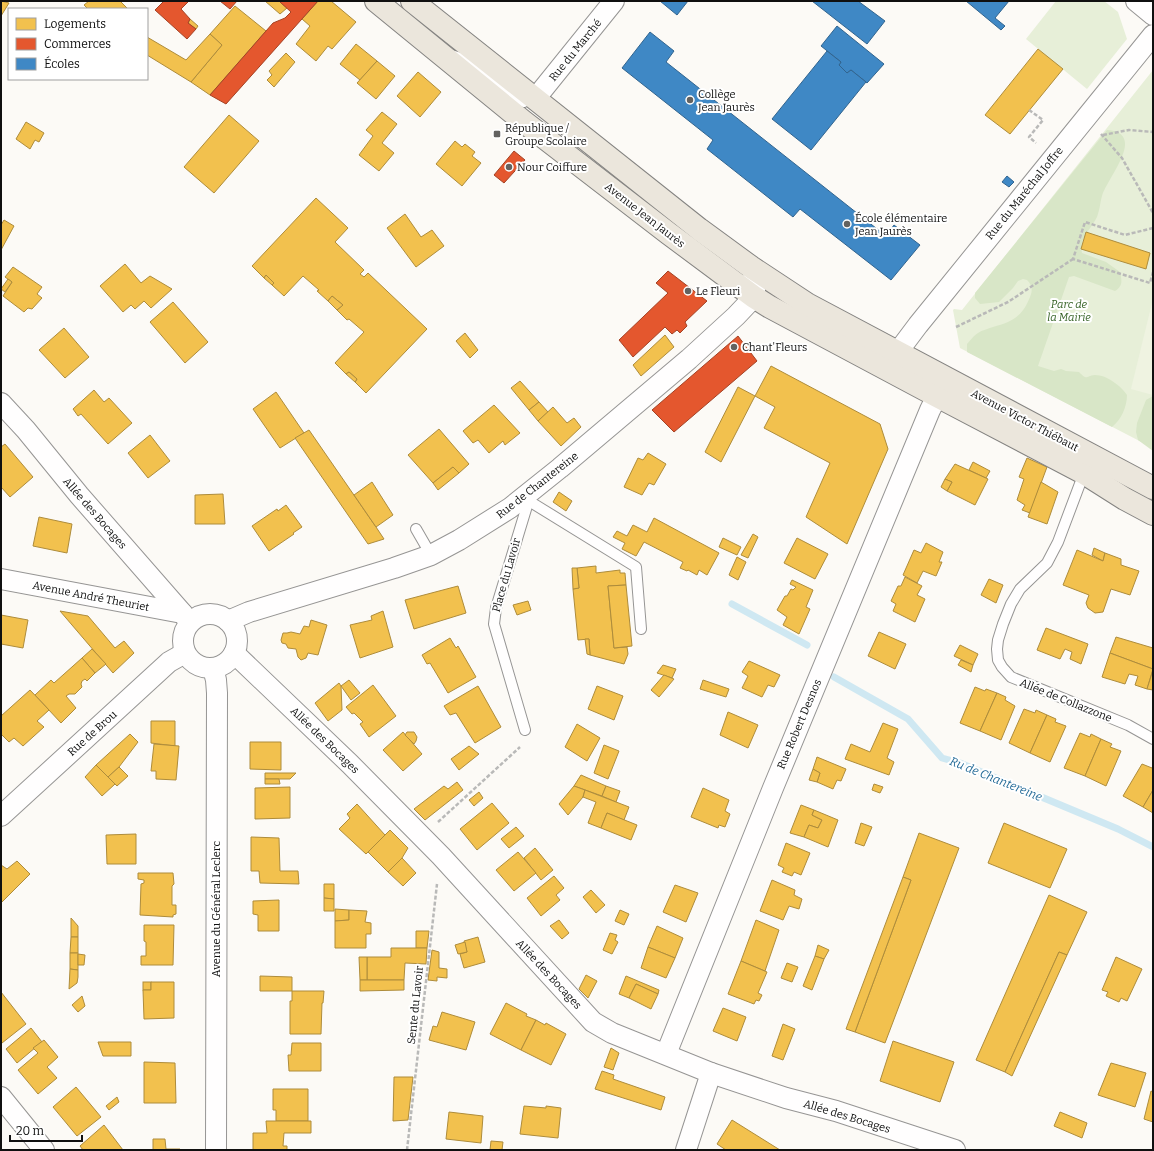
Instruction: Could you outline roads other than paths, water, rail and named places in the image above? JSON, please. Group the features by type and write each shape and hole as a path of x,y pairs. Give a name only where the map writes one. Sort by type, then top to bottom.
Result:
{"main road":[{"name":"Avenue Jean Jaurès","path":"376,1 524,122 668,234 754,297 937,396"},
{"name":"Avenue Jean Jaurès","path":"412,1 692,224 751,267 807,304 897,353"},
{"name":"Avenue Victor Thiébaut","path":"897,353 1153,488"},
{"name":"Avenue Victor Thiébaut","path":"937,396 1084,473 1125,499 1153,514"}],"street":[{"name":"Rue du Marché","path":"535,98 614,1"},
{"path":"1136,1 1153,14"},
{"name":"Rue du Maréchal Joffre","path":"897,353 918,325 1153,35"},
{"path":"751,267 756,282 754,297"},
{"name":"Rue de Chantereine","path":"228,621 249,612 394,568 431,555 459,540 530,496 689,359 736,316 754,297"},
{"path":"937,396 954,392 971,402 984,399"},
{"name":"Rue Robert Desnos","path":"666,1054 773,788 937,396"},
{"name":"Allée des Bocages","path":"1,403 26,430 79,495 186,617"},
{"path":"1084,473 1098,470 1120,481 1133,477"},
{"name":"Avenue André Theuriet","path":"1,579 186,617"},
{"path":"213,614 221,616 228,621 232,626 237,640 234,653 225,664 219,667 204,668 190,660 182,645 186,617 213,614"},
{"name":"Rue de Brou","path":"1,816 169,662 185,653"},
{"name":"Allée des Bocages","path":"234,653 350,764 450,867 593,1022 612,1033 711,1073 786,1098 836,1111 955,1150"},
{"name":"Avenue du Général Leclerc","path":"213,668 217,692 216,1150"},
{"path":"686,1150 711,1073"},
{"path":"1,1097 44,1150"}],"lane":[{"path":"437,51 464,59 518,99 526,102 535,98"},
{"name":"Allée de Collazzone","path":"1084,473 1058,542 1047,564 1020,590 1012,604 998,640 998,660 1011,677 1128,725 1153,739"},
{"path":"530,496 636,568 641,629"},
{"name":"Place du Lavoir","path":"525,730 494,624 496,608 530,496"},
{"path":"416,529 431,555"}],"waterway":[{"name":"Ru de Chantereine","path":"732,604 807,645"},
{"name":"Ru de Chantereine","path":"834,677 908,719 942,758 960,763 1118,829 1153,847"}],"place":[{"name":"Collège Jean Jaurès","path":"690,100"},
{"name":"République / Groupe Scolaire","path":"497,134"},
{"name":"Nour Coiffure","path":"509,167"},
{"name":"École élémentaire Jean Jaurès","path":"847,224"},
{"name":"Le Fleuri","path":"688,291"},
{"name":"Chant'Fleurs","path":"734,347"}],"park label":[{"name":"Parc de la Mairie","path":"1069,310"}]}
